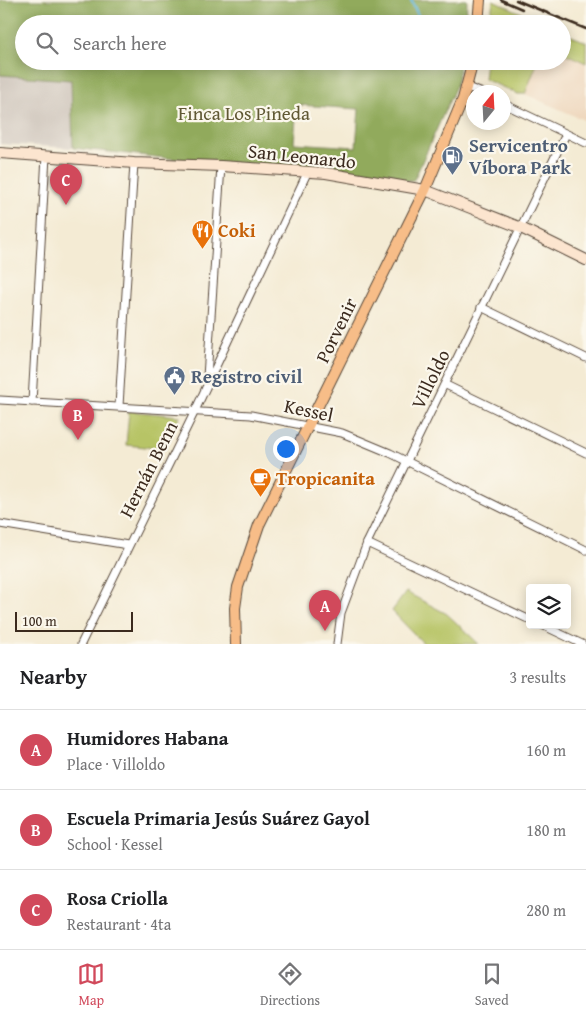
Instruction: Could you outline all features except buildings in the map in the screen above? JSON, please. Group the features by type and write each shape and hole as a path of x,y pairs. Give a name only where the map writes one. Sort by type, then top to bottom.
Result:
{"main road":[{"path":"479,15 480,0"},
{"name":"Porvenir","path":"467,85 471,70"},
{"name":"Porvenir","path":"236,644 235,608 238,587 259,525 425,190 466,88"}],"street":[{"path":"511,107 586,143"},
{"name":"Villoldo","path":"337,644 340,613 367,543 446,385 519,227 566,134"},
{"name":"San Leonardo","path":"0,153 134,163 308,172 425,190 519,227 586,260"},
{"path":"32,402 46,156"},
{"path":"119,406 134,163"},
{"path":"207,383 221,166"},
{"name":"Hernán Benn","path":"81,644 194,413 308,172"},
{"path":"481,307 586,358"},
{"path":"446,385 586,453"},
{"name":"Kessel","path":"0,400 119,406 251,416 342,433 407,462 586,550"},
{"path":"0,524 128,546"},
{"path":"367,543 526,618"},
{"path":"550,629 582,644"}],"shaded area":[{"path":"571,56 586,63 586,121 525,94 534,70 571,70"},
{"path":"0,75 71,80 73,148 0,144"}],"green space":[{"name":"Finca Los Pineda","path":"0,0 467,0 466,15 15,15 15,70 459,70 456,86 414,180 401,181 314,167 221,164 73,148 71,80 0,75","holes":["297,105 359,109 356,147 294,143"]},
{"path":"493,0 526,15 491,15"},
{"path":"571,36 586,42 586,63 571,56"},
{"path":"485,70 534,70 525,94 518,94 511,91 511,85 498,85 484,79"},
{"path":"129,411 180,416 165,449 126,445"},
{"path":"406,592 447,614 479,644 424,644 392,611"}],"waterway":[{"path":"411,0 418,15"}],"railway":[{"path":"501,0 522,9"},
{"path":"516,0 552,15"},
{"path":"571,23 586,29"}],"place":[{"name":"Servicentro Víbora Park","path":"453,175"},
{"name":"Rosa Criolla","path":"66,205"},
{"name":"Coki","path":"202,249"},
{"name":"Registro civil","path":"175,395"},
{"name":"Escuela Primaria Jesús Suárez Gayol","path":"78,440"},
{"name":"Tropicanita","path":"260,497"},
{"name":"Humidores Habana","path":"325,631"}]}
